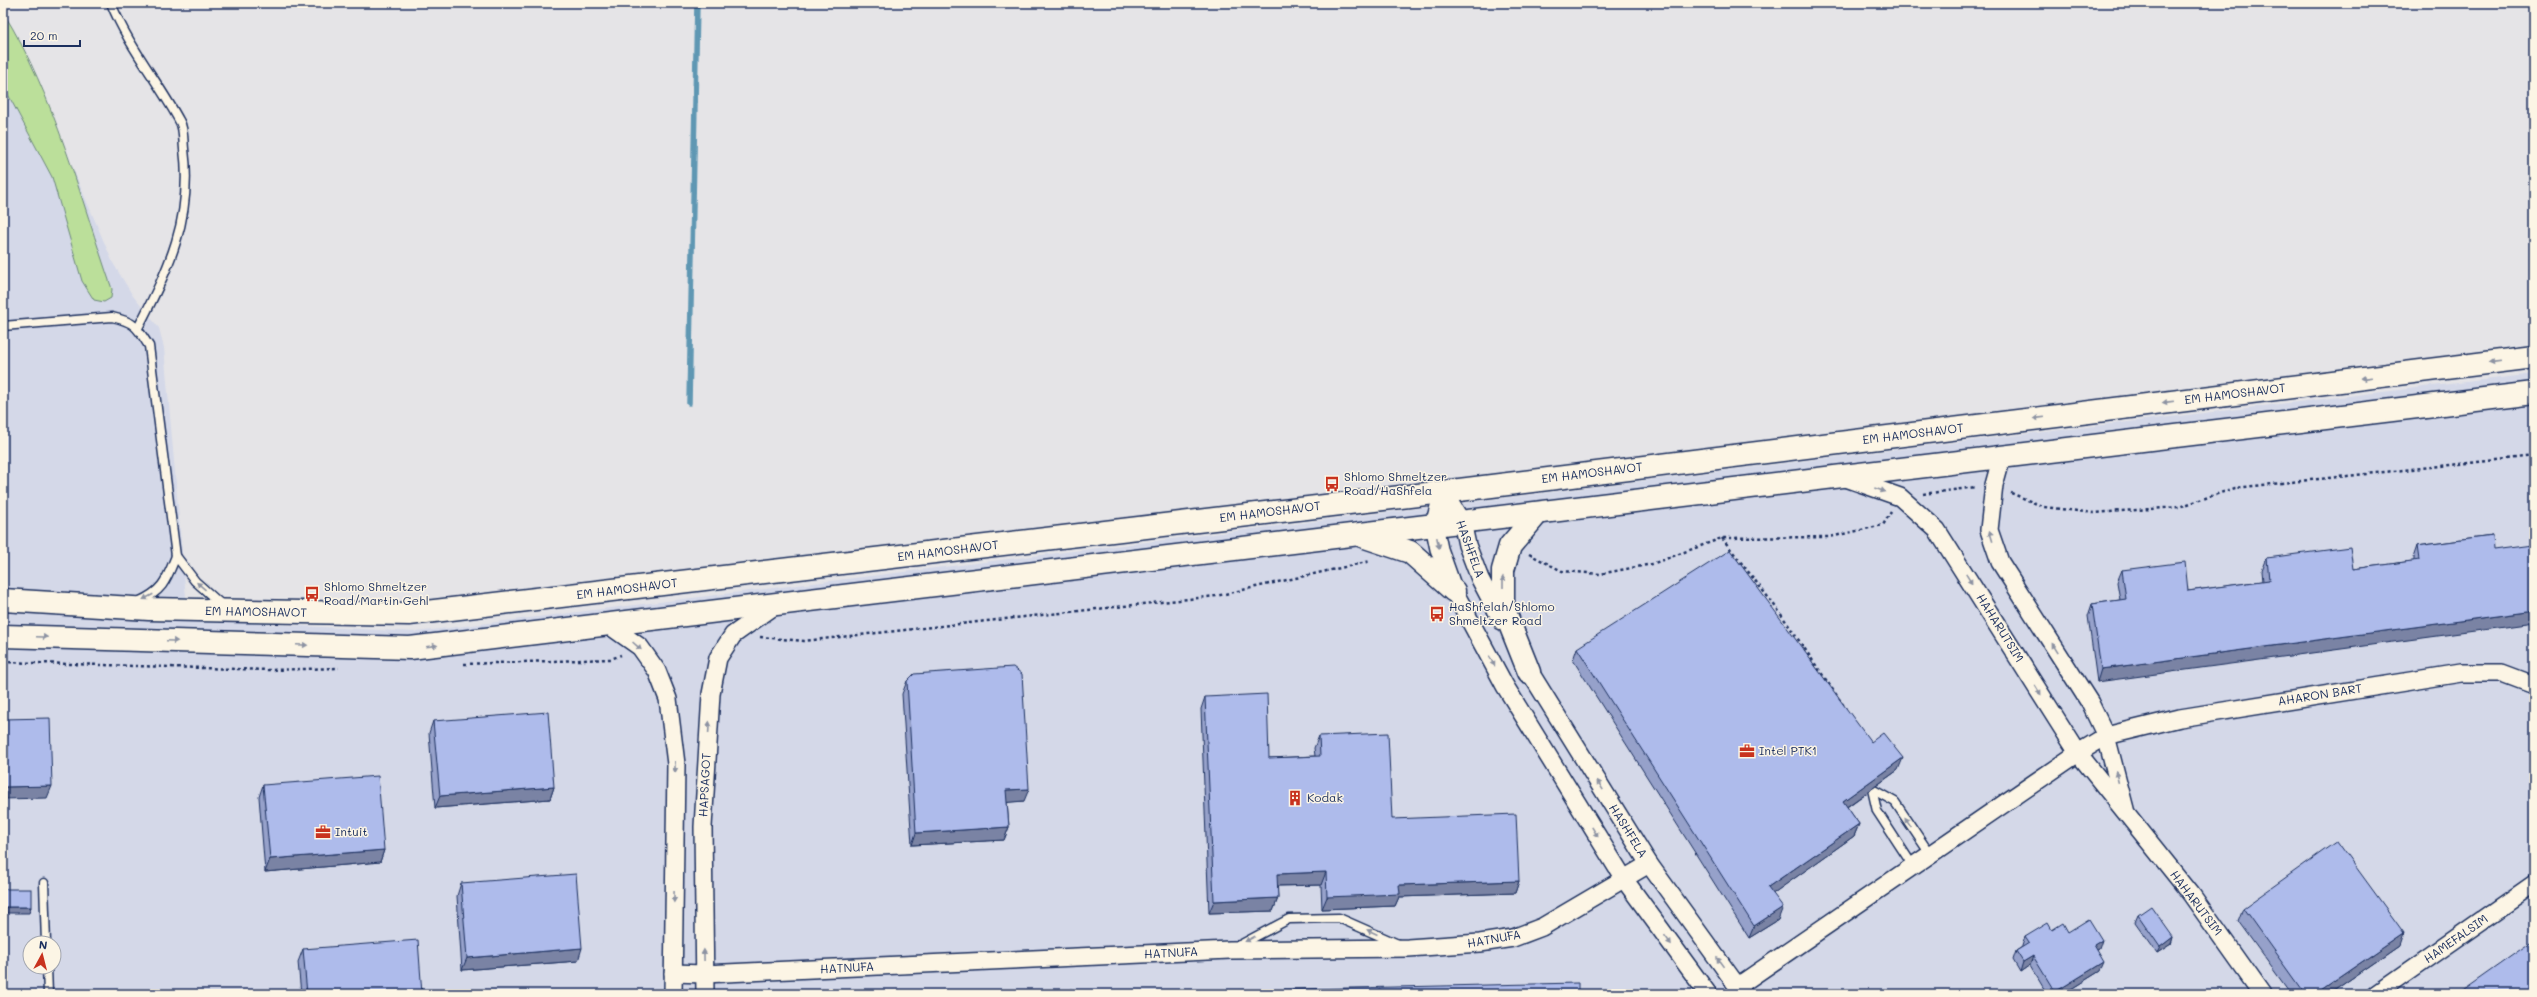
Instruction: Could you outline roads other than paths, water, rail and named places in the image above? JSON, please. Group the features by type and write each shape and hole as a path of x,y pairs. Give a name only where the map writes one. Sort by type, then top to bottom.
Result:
{"main road":[{"name":"EM HAMOSHAVOT","path":"3,600 230,612 409,614 1443,492 2534,357"},
{"path":"3,636 410,648 606,623 1537,514 2002,456 2534,393"},
{"path":"1529,672 1503,607 1504,570 1510,546 1537,514"},
{"path":"1357,534 1410,552 1454,591"}],"street":[{"name":"HAHARUTSIM","path":"2002,456 1994,485 1989,530 2000,562 2090,703 2106,736 2126,815"},
{"name":"HAHARUTSIM","path":"1843,477 1900,497 1937,530 2078,753 2126,815 2191,894 2262,994"},
{"name":"HASHFELA","path":"1443,492 1462,522 1467,545 1480,579 1529,672 1649,864 1740,990"},
{"name":"HASHFELA","path":"1443,492 1434,525 1439,549 1454,591 1505,686 1624,879 1708,994"},
{"name":"HAPSAGOT","path":"704,994 702,827 711,694 718,658 734,635 778,604"},
{"path":"606,623 640,648 657,671 668,699 676,764 673,994"},
{"name":"AHARON BART","path":"1740,990 1930,854 2078,753 2106,736 2180,718 2461,672 2502,673 2534,685"},
{"name":"HATNUFA","path":"673,974 704,974 1230,950 1408,948 1480,943 1513,938 1542,927 1649,864"},
{"name":"HAMEFALSIM","path":"2377,994 2534,884"}],"lane":[{"path":"111,3 127,39 181,123 186,169 180,231 163,279 138,328"},
{"path":"3,326 112,317 130,321 138,328 149,346 176,556 166,583 153,596 126,607"},
{"path":"176,556 195,581 230,612"},
{"path":"1913,866 1877,811 1872,789 1895,802 1930,854"},
{"path":"44,883 46,935"},
{"path":"1230,950 1288,919 1339,918 1408,948"},
{"path":"47,975 48,994"}],"waterway":[{"path":"689,403 697,3"}],"place":[{"name":"Shlomo Shmeltzer Road/HaShfela","path":"1332,484"},
{"name":"Shlomo Shmeltzer Road/Martin Gehl","path":"312,594"},
{"name":"HaShfelah/Shlomo Shmeltzer Road","path":"1437,614"},
{"name":"Intel PTK1","path":"1747,751"},
{"name":"Kodak","path":"1295,798"},
{"name":"Intuit","path":"323,832"}]}
